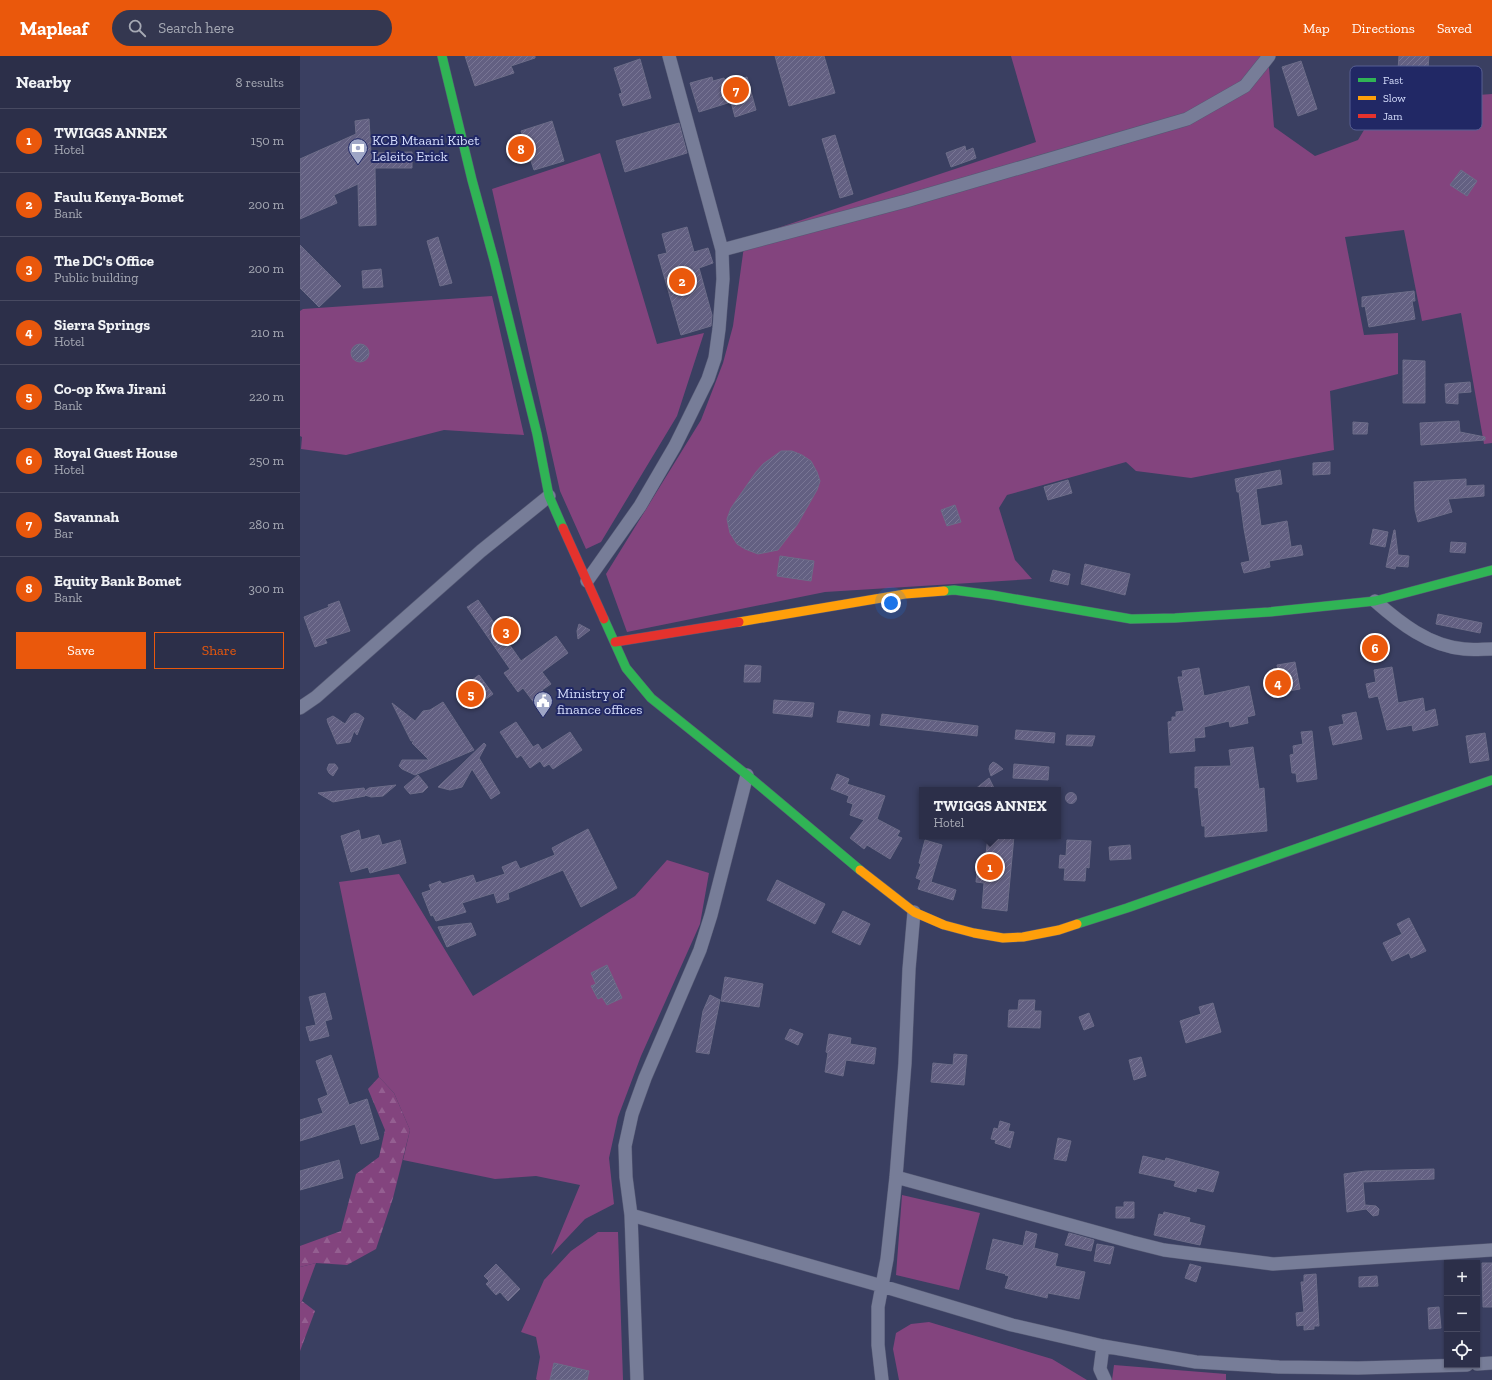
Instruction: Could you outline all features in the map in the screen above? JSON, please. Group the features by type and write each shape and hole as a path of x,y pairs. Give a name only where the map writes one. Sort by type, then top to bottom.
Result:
{"street":[{"path":"442,56 472,180 502,290 537,434 549,496 626,668 647,694 674,717 747,774 846,860 914,912 944,925 974,934 1003,938 1022,937 1059,930 1127,908 1492,780"},
{"path":"587,581 640,506 675,446 708,379 715,358 720,329 723,279 722,250 669,56"},
{"path":"722,250 906,201 1187,119 1245,86 1269,56"},
{"path":"300,708 316,697 481,551 549,496"},
{"path":"615,642 905,594 954,590 992,595 1131,619 1269,612 1375,601 1492,570"},
{"path":"1375,601 1407,627 1421,636 1442,645 1463,649 1492,649"},
{"path":"637,1380 631,1215 626,1177 625,1146 632,1114 644,1078 700,950 711,915 747,774"},
{"path":"882,1380 878,1345 878,1307 887,1259 896,1177 905,1063 908,968 914,912"},
{"path":"896,1177 1164,1250 1274,1264 1492,1250"},
{"path":"631,1215 882,1286 1012,1325 1103,1346 1196,1362 1279,1367 1358,1368 1444,1366"},
{"path":"1103,1346 1100,1369 1105,1380"},
{"path":"1480,1364 1492,1363"}],"green space":[{"path":"1011,56 1268,56 1274,127 1315,156 1358,140 1364,130 1482,130 1482,95 1492,94 1492,443 1484,444 1461,313 1422,321 1404,230 1345,237 1364,335 1398,333 1398,374 1330,391 1334,450 1191,478 1136,471 1126,462 1007,495 999,508 1015,560 1032,579 825,592 627,632 606,574 701,420 723,363 733,326 745,239 1036,142"},
{"path":"600,153 657,344 704,333 677,416 601,542 586,549 560,491 492,189"},
{"path":"492,296 524,435 444,430 346,455 301,449 300,311 303,309"},
{"path":"667,860 709,873 700,924 641,1056 618,1117 609,1158 614,1204 585,1219 551,1255 580,1185 536,1176 495,1179 403,1160 410,1130 394,1093 379,1077 339,882 399,874 473,996 635,896"},
{"path":"379,1077 394,1093 410,1130 393,1198 376,1249 347,1265 316,1263 300,1267 300,1246 341,1231 356,1174 379,1157 385,1130 368,1089"},
{"path":"902,1195 980,1213 959,1290 896,1275"},
{"path":"598,1232 618,1232 623,1380 537,1380 540,1357 536,1337 521,1332 544,1280 571,1251"},
{"path":"316,1263 302,1301 300,1303 300,1267"},
{"path":"302,1301 315,1311 300,1351 300,1303"},
{"path":"929,1322 1052,1359 1087,1380 899,1380 893,1349 896,1333 911,1324"},
{"path":"1114,1365 1226,1374 1226,1380 1112,1380"}],"building":[{"path":"465,56 535,56 535,58 511,66 514,73 475,86"},
{"path":"775,56 824,56 835,93 789,106"},
{"path":"1399,56 1429,56 1428,66 1398,66"},
{"path":"640,59 651,98 623,106 619,94 622,93 614,68"},
{"path":"1301,61 1317,109 1298,116 1282,67"},
{"path":"712,77 713,81 724,78 726,83 747,77 756,110 735,117 731,102 699,112 690,83"},
{"path":"369,119 371,153 412,152 412,168 375,168 376,225 359,226 358,184 334,195 337,203 300,219 300,159 356,134 355,121"},
{"path":"552,121 564,161 534,170 521,131"},
{"path":"679,123 687,153 625,172 616,141"},
{"path":"835,135 853,194 840,198 822,139"},
{"path":"965,146 966,151 973,148 976,158 951,167 946,153"},
{"path":"1461,170 1477,181 1467,196 1450,185"},
{"path":"687,227 694,252 708,248 713,263 699,268 712,315 711,326 681,335 658,255 667,253 662,234"},
{"path":"438,237 452,283 440,286 427,241"},
{"path":"300,245 341,286 319,307 300,288"},
{"path":"381,269 383,287 363,288 362,271"},
{"path":"1414,291 1415,301 1412,301 1415,319 1369,327 1365,306 1362,307 1362,297"},
{"path":"356,344 364,344 369,349 367,360 364,362 356,362 351,357 351,349"},
{"path":"1403,360 1425,361 1425,403 1403,403"},
{"path":"1470,382 1471,392 1458,393 1458,404 1446,403 1445,384"},
{"path":"1459,421 1460,432 1485,437 1485,440 1421,445 1420,423"},
{"path":"1353,422 1368,423 1367,434 1353,434"},
{"path":"781,451 792,451 811,461 820,481 817,490 797,525 778,550 758,554 737,544 730,533 727,519 731,508 756,472 763,464"},
{"path":"1330,462 1330,474 1313,475 1313,463"},
{"path":"1280,470 1282,484 1256,489 1261,526 1287,521 1291,547 1301,545 1303,555 1269,561 1270,567 1244,573 1241,563 1250,561 1239,492 1237,492 1235,479"},
{"path":"1466,479 1466,486 1484,485 1484,496 1448,499 1452,512 1418,522 1415,510 1414,482"},
{"path":"1068,480 1072,493 1048,500 1044,487"},
{"path":"955,505 961,522 947,526 941,510"},
{"path":"1373,529 1388,532 1385,547 1370,544"},
{"path":"1394,530 1398,555 1409,556 1408,567 1396,566 1395,569 1386,567"},
{"path":"1451,542 1466,543 1465,553 1450,552"},
{"path":"780,556 814,561 811,581 777,576"},
{"path":"1085,564 1130,574 1125,595 1081,584"},
{"path":"1053,570 1070,574 1068,585 1050,581"},
{"path":"478,600 521,661 556,636 568,653 542,672 551,684 542,690 550,700 538,708 523,688 518,692 504,673 510,669 467,607"},
{"path":"339,601 350,631 325,639 327,643 315,647 304,617 329,607 328,605"},
{"path":"1438,614 1482,623 1480,633 1436,624"},
{"path":"579,624 590,630 578,639 577,631"},
{"path":"1295,662 1300,689 1282,692 1277,665"},
{"path":"745,665 761,666 760,682 744,682"},
{"path":"1392,667 1398,703 1423,698 1425,712 1435,709 1438,725 1413,731 1412,725 1387,730 1378,696 1369,698 1366,684 1376,682 1374,670"},
{"path":"1199,668 1204,696 1249,686 1255,715 1247,717 1248,723 1230,727 1229,721 1204,727 1205,737 1194,738 1195,751 1170,753 1168,722 1172,721 1172,717 1176,717 1176,712 1184,711 1178,677 1183,677 1182,671"},
{"path":"479,675 493,694 482,702 468,683"},
{"path":"774,700 814,703 812,717 773,713"},
{"path":"443,702 474,750 415,775 402,769 399,766 402,760 429,760 412,743 414,741 411,741 392,703 415,721 423,711 430,710"},
{"path":"839,711 870,715 869,726 837,722"},
{"path":"1356,712 1362,739 1333,745 1329,727 1344,724 1342,715"},
{"path":"355,713 364,718 357,735 354,731 350,742 337,744 327,719 333,716 345,724 351,715"},
{"path":"882,714 978,726 977,736 880,725"},
{"path":"516,722 533,747 538,744 542,750 570,732 582,750 553,769 549,764 544,767 540,761 530,768 521,755 517,758 500,732"},
{"path":"1016,730 1055,733 1054,743 1015,739"},
{"path":"1312,731 1317,779 1297,782 1296,773 1292,773 1290,755 1294,754 1293,746 1303,744 1301,732"},
{"path":"1485,733 1489,760 1470,763 1466,736"},
{"path":"1067,735 1095,736 1092,746 1066,745"},
{"path":"484,743 486,745 479,758 500,793 491,799 472,769 462,787 450,790 438,787"},
{"path":"1253,747 1259,789 1264,788 1267,831 1205,837 1205,826 1202,826 1198,787 1195,788 1195,767 1231,766 1229,750"},
{"path":"993,762 1003,769 991,776 989,769"},
{"path":"329,764 335,764 338,768 333,776 327,769"},
{"path":"1014,764 1049,767 1048,780 1013,778"},
{"path":"837,774 849,779 847,784 885,796 877,819 900,831 897,836 902,838 890,859 867,845 864,849 850,838 864,820 850,815 853,804 847,802 849,796 831,789"},
{"path":"418,775 428,787 423,792 410,794 404,787"},
{"path":"989,778 994,787 978,787"},
{"path":"396,785 383,796 371,797 365,795 333,802 318,793 364,788 365,791 369,788"},
{"path":"1069,793 1073,793 1075,794 1075,802 1069,803 1066,800 1066,796"},
{"path":"588,829 617,888 581,907 563,870 508,893 509,899 497,903 494,893 462,903 466,912 436,921 433,915 431,916 422,893 431,890 429,885 440,881 442,884 473,875 476,883 505,874 502,867 516,861 520,869 555,855 552,848"},
{"path":"359,830 361,840 379,835 382,845 400,840 406,863 370,873 368,867 351,872 341,836"},
{"path":"988,839 1014,839 1007,911 982,908 984,883 976,882 977,871 984,872"},
{"path":"925,840 942,845 931,882 956,890 953,900 918,889 921,880 916,878 921,864 919,863"},
{"path":"1067,840 1091,841 1089,868 1086,867 1085,881 1064,880 1065,868 1059,868 1060,855 1066,856"},
{"path":"1130,845 1131,859 1110,860 1109,847"},
{"path":"777,880 825,904 815,924 767,900"},
{"path":"843,911 870,924 860,945 832,932"},
{"path":"1409,918 1426,951 1411,958 1409,953 1392,961 1383,943 1402,934 1397,924"},
{"path":"471,923 476,935 447,947 438,927"},
{"path":"607,965 622,998 607,1005 602,997 598,999 591,986 596,984 591,973"},
{"path":"725,977 763,984 759,1007 721,1001"},
{"path":"325,993 332,1019 325,1021 329,1036 310,1041 306,1027 316,1025 309,997"},
{"path":"710,995 720,1000 709,1054 696,1052 703,1011"},
{"path":"1019,1000 1035,1000 1034,1011 1041,1011 1040,1028 1008,1027 1009,1010 1018,1010"},
{"path":"1213,1003 1221,1032 1186,1043 1180,1021 1201,1014 1199,1007"},
{"path":"1089,1013 1094,1026 1084,1030 1079,1017"},
{"path":"790,1029 803,1034 798,1045 785,1039"},
{"path":"829,1034 851,1038 850,1044 876,1048 874,1064 846,1060 843,1076 825,1072"},
{"path":"954,1054 967,1055 964,1085 931,1082 933,1063 953,1065"},
{"path":"331,1055 349,1105 367,1099 379,1139 361,1144 355,1124 300,1141 300,1120 323,1113 318,1099 328,1095 316,1061"},
{"path":"1141,1057 1146,1076 1134,1080 1129,1060"},
{"path":"1000,1121 1010,1124 1008,1131 1014,1132 1010,1148 995,1143 996,1140 991,1139 994,1128 998,1129"},
{"path":"1058,1138 1071,1141 1066,1161 1054,1159"},
{"path":"1143,1156 1165,1161 1166,1158 1219,1172 1213,1192 1197,1188 1196,1192 1174,1186 1176,1181 1139,1173"},
{"path":"339,1160 343,1178 300,1190 300,1171"},
{"path":"1434,1169 1434,1179 1363,1182 1365,1205 1376,1206 1379,1209 1378,1215 1373,1216 1366,1209 1347,1212 1344,1174 1365,1171"},
{"path":"1124,1202 1134,1202 1134,1218 1116,1218 1116,1207 1124,1207"},
{"path":"1164,1212 1190,1218 1189,1222 1205,1226 1200,1245 1154,1235 1159,1214 1163,1215"},
{"path":"1026,1231 1037,1234 1034,1248 1058,1254 1055,1266 1085,1272 1079,1299 1048,1293 1047,1298 1005,1288 1009,1276 986,1269 993,1239 1023,1246"},
{"path":"1069,1233 1094,1240 1091,1251 1065,1245"},
{"path":"1097,1244 1114,1247 1110,1264 1094,1261"},
{"path":"1482,1263 1492,1263 1492,1307 1483,1307"},
{"path":"496,1264 520,1289 508,1301 500,1292 496,1295 486,1284 489,1281 484,1276"},
{"path":"1190,1264 1201,1267 1196,1282 1185,1278"},
{"path":"1316,1274 1319,1326 1314,1326 1314,1329 1304,1330 1304,1325 1297,1326 1296,1313 1304,1312 1301,1282 1304,1282 1304,1275"},
{"path":"1377,1276 1378,1286 1359,1287 1359,1277"},
{"path":"1439,1307 1441,1328 1429,1329 1428,1308"},
{"path":"554,1363 589,1371 587,1380 550,1380"}],"traffic: fast":[{"path":"442,56 537,434 549,496 563,528"},
{"path":"944,591 954,590 992,595 1131,619 1175,618 1269,612 1375,601 1492,570"},
{"path":"604,619 626,668 651,698 747,775 860,870"},
{"path":"1077,924 1127,908 1492,780"}],"traffic: slow":[{"path":"739,622 905,594 944,591"},
{"path":"860,870 914,912 944,925 974,933 1003,938 1023,937 1059,930 1077,924"}],"traffic: jam":[{"path":"563,528 604,619"},
{"path":"615,642 739,622"}],"place":[{"name":"Savannah","path":"736,90"},
{"name":"Equity Bank Bomet","path":"521,149"},
{"name":"KCB Mtaani Kibet Leleito Erick","path":"358,165"},
{"name":"Faulu Kenya-Bomet","path":"682,281"},
{"name":"The DC's Office","path":"506,631"},
{"name":"Royal Guest House","path":"1375,648"},
{"name":"Sierra Springs","path":"1278,683"},
{"name":"Co-op Kwa Jirani","path":"471,694"},
{"name":"Ministry of finance offices","path":"543,718"},
{"name":"TWIGGS ANNEX","path":"990,867"}]}
